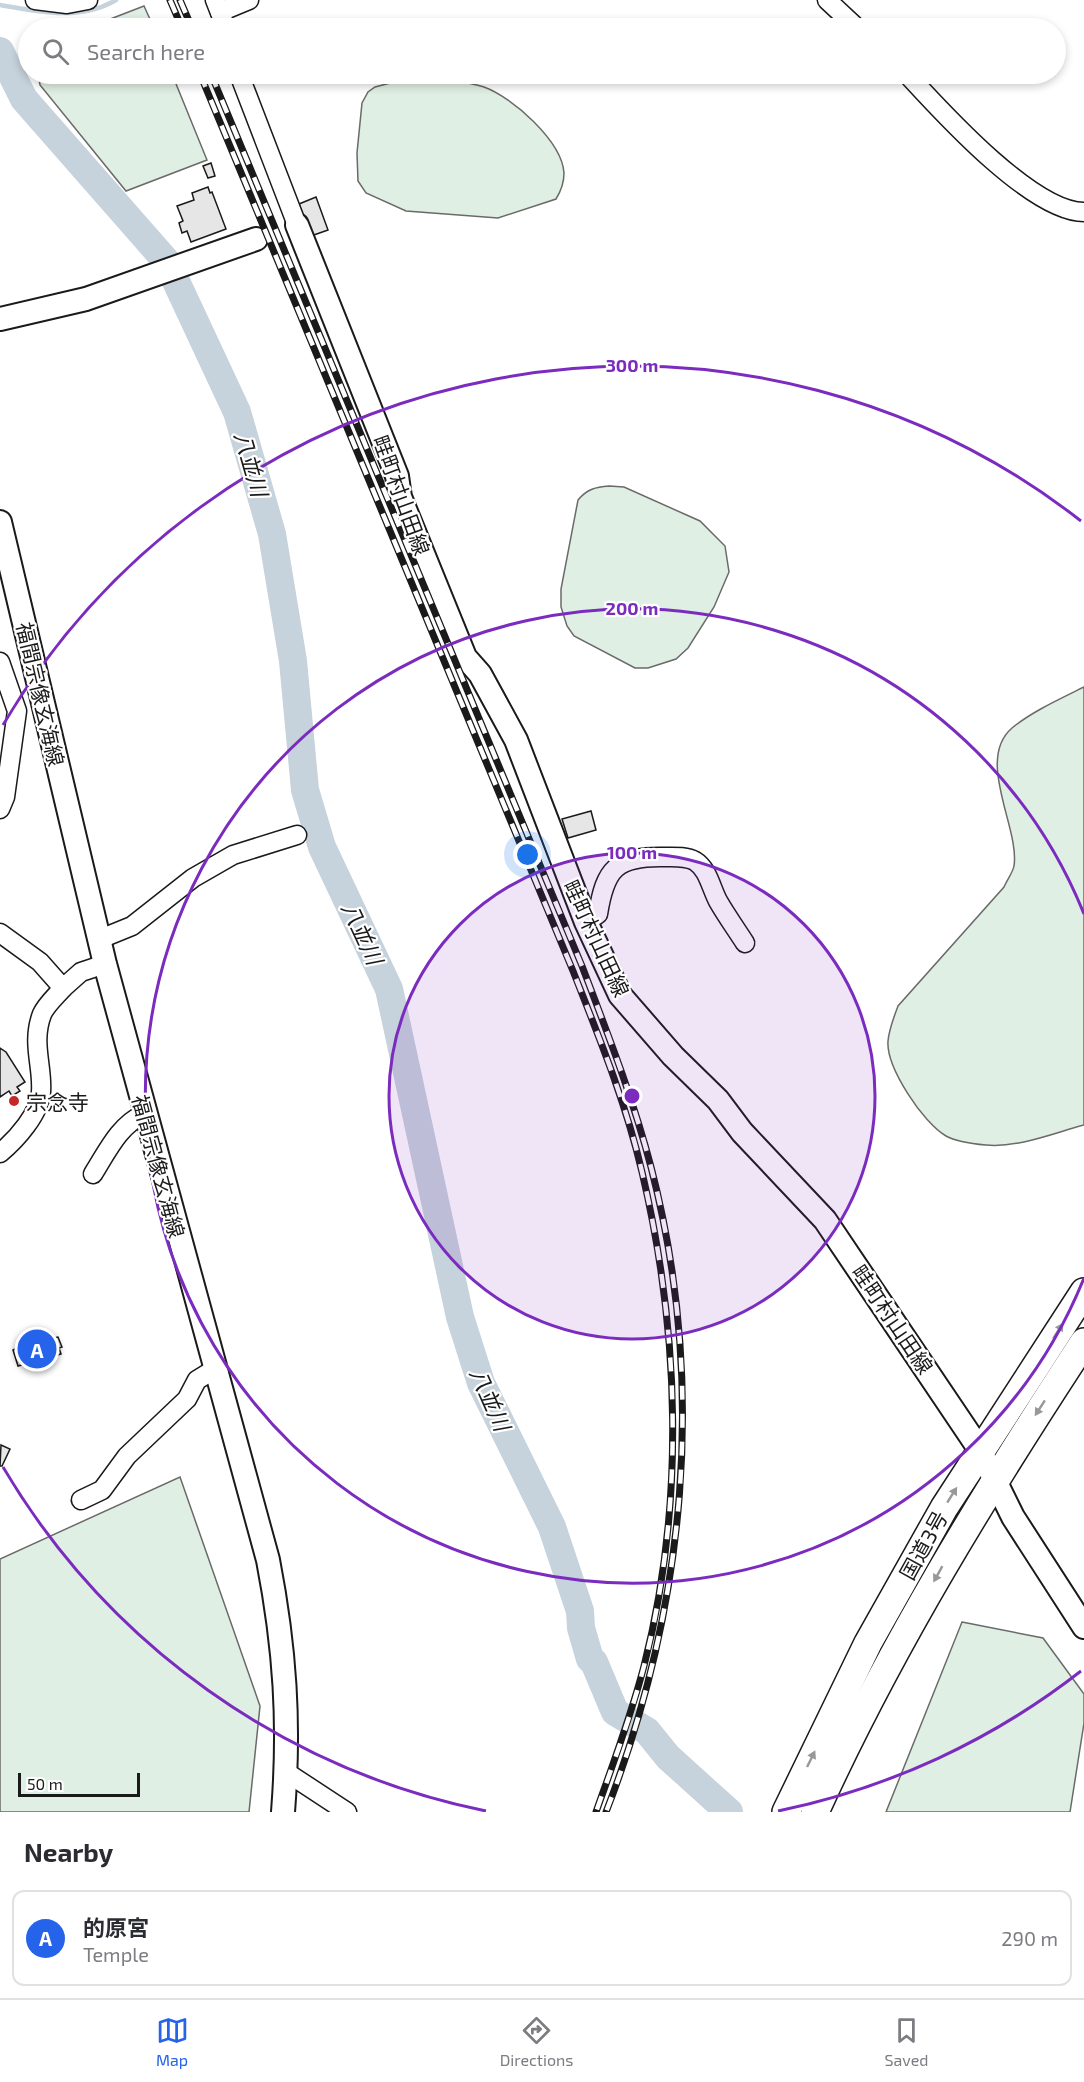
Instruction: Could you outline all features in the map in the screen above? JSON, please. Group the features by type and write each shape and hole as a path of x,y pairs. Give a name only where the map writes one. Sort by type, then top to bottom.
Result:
{"highway":[{"name":"国道3号","path":"786,1812 868,1642 980,1450 1084,1292"},
{"name":"国道3号","path":"814,1812 897,1648 993,1480 1084,1342"}],"main road":[{"name":"畦町村山田線","path":"297,225 397,476 400,497 465,657 480,674 516,740 586,922 620,995 672,1056 718,1100 742,1132 825,1220 980,1450 1013,1517 1084,1627"},
{"path":"0,319 86,299 256,239"},
{"name":"福間宗像玄海線","path":"0,522 105,964 144,1114 268,1560 277,1606 287,1697 283,1812"}],"street":[{"path":"35,0 67,4 88,0"},
{"path":"220,13 249,0"},
{"path":"827,0 846,18"},
{"path":"243,84 297,225"},
{"path":"917,84 957,126 1038,197 1060,207 1084,212"},
{"path":"0,809 5,797 17,711 12,689 1,666"},
{"path":"12,689 38,680"},
{"path":"100,939 132,926 193,878 233,855 297,835"},
{"path":"586,922 598,914 602,884 613,870 638,857 684,858 695,861 703,869 718,901 745,943"},
{"path":"0,933 40,962 63,988"},
{"path":"0,1153 18,1139 41,1094 37,1064 38,1034 43,1012 63,988 81,972 105,964"},
{"path":"93,1174 120,1132 132,1119 144,1114"},
{"path":"81,1500 102,1490 128,1456 186,1399 196,1380 215,1369"},
{"path":"286,1772 347,1812"}],"green space":[{"path":"144,6 149,18 113,18"},
{"path":"176,84 207,160 126,191 40,85"},
{"path":"387,84 473,84 484,87 508,100 534,122 555,147 564,173 561,190 556,199 498,218 406,211 366,193 358,181 357,153 362,103 368,92 375,87"},
{"path":"609,486 624,487 700,521 725,546 729,572 714,607 688,648 676,659 648,668 635,668 574,636 567,626 561,607 561,589 578,500 592,489"},
{"path":"1084,687 1084,1125 1011,1144 986,1145 954,1139 946,1136 927,1119 899,1079 889,1052 888,1041 891,1028 898,1006 1004,887 1014,866 1011,833 998,776 998,758 1002,742 1012,728 1029,716"},
{"path":"180,1477 260,1706 249,1812 0,1812 0,1559"},
{"path":"962,1622 1043,1638 1084,1694 1084,1723 1070,1812 886,1812"}],"building":[{"path":"211,163 215,176 208,178 203,166"},
{"path":"208,187 226,229 191,242 187,231 182,233 179,223 183,221 177,206 194,200 192,193"},
{"path":"316,197 328,230 311,236 299,204"},
{"path":"591,811 596,830 568,838 562,819"},
{"path":"0,1048 6,1052 25,1082 17,1087 20,1091 12,1096 9,1091 0,1097"},
{"path":"51,1333 53,1338 58,1337 62,1347 59,1348 61,1354 18,1366 13,1350"},
{"path":"1,1445 10,1449 0,1466"}],"waterway":[{"path":"0,5 45,12 74,13 103,7 116,0"},
{"name":"八並川","path":"0,51 24,99 167,262 237,412 272,534 293,661 305,790 322,847 389,989 460,1317 481,1383 552,1527 580,1611 581,1628 590,1659 594,1662 615,1712 647,1731 668,1757 729,1812"}],"railway":[{"path":"170,0 178,18"},
{"path":"180,0 188,18"},
{"path":"204,84 573,971 620,1095 642,1172 655,1233 670,1357 673,1419 671,1481 666,1544 657,1605 644,1666 628,1722 596,1812"},
{"path":"215,84 582,966 628,1090 651,1167 668,1248 679,1330 682,1412 680,1493 670,1574 655,1655 633,1734 606,1812"}],"place":[{"name":"宗念寺","path":"14,1101"},
{"name":"的原宮","path":"37,1349"}]}
